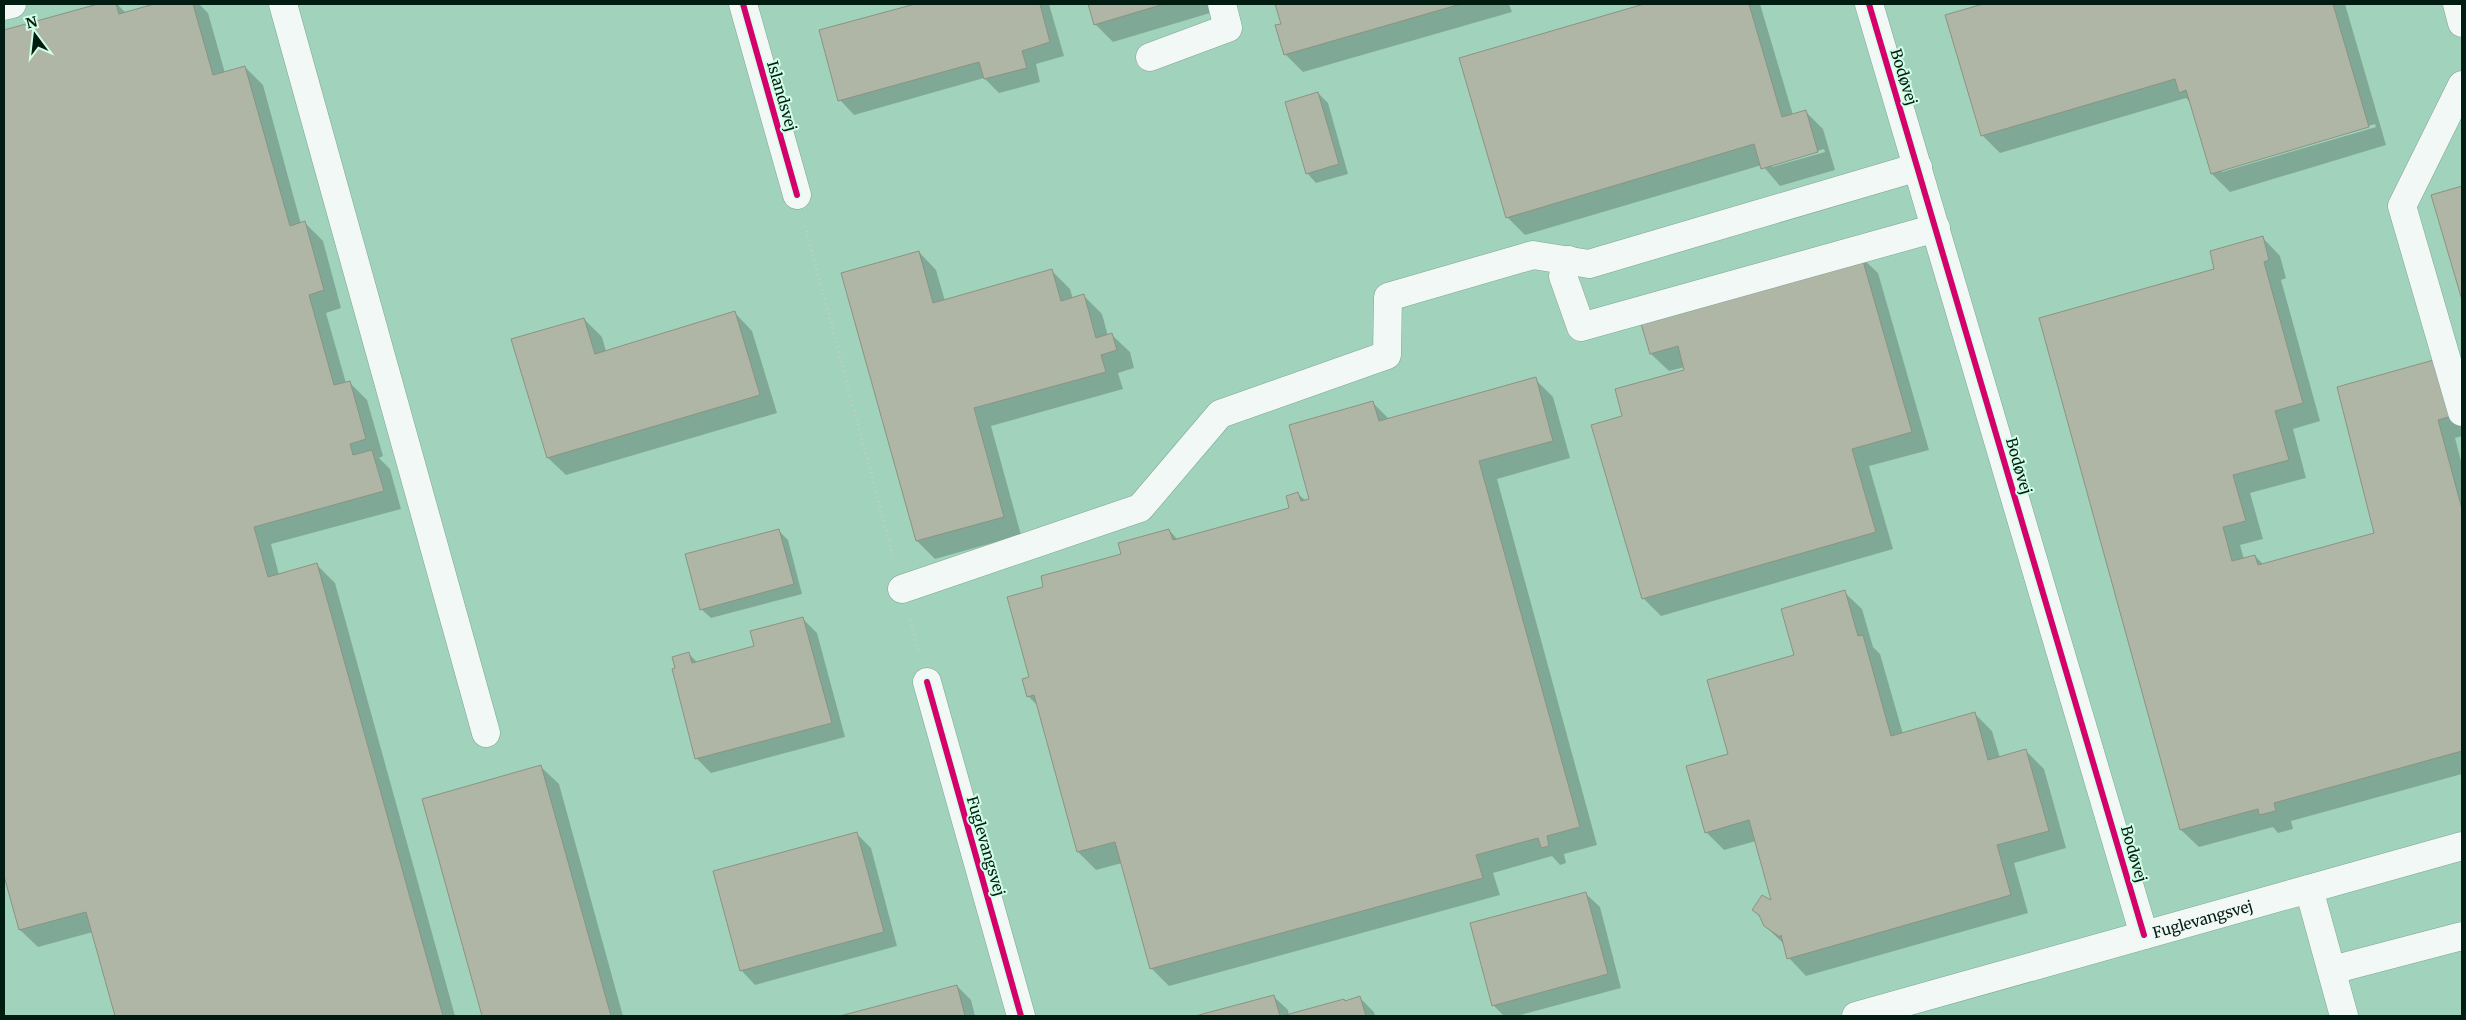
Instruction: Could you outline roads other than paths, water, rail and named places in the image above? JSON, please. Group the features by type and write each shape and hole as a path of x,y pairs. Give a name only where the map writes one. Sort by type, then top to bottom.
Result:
{"street":[{"path":"4,6 12,4"},
{"path":"283,4 486,733"},
{"name":"Islandsvej","path":"743,4 797,195"},
{"path":"1150,58 1228,28 1222,4"},
{"name":"Bodøvej","path":"1869,4 2144,935"},
{"path":"2457,4 2462,23"},
{"path":"2462,84 2402,206 2462,412"},
{"path":"902,589 1140,508 1220,414 1387,355 1388,297 1534,255 1589,264 1918,168"},
{"path":"1569,260 1563,276 1581,327 1936,228"},
{"name":"Fuglevangsvej","path":"927,682 1020,1016"},
{"name":"Fuglevangsvej","path":"1856,1016 2462,846"},
{"path":"2309,889 2344,1016"},
{"path":"2332,970 2462,936"}]}
